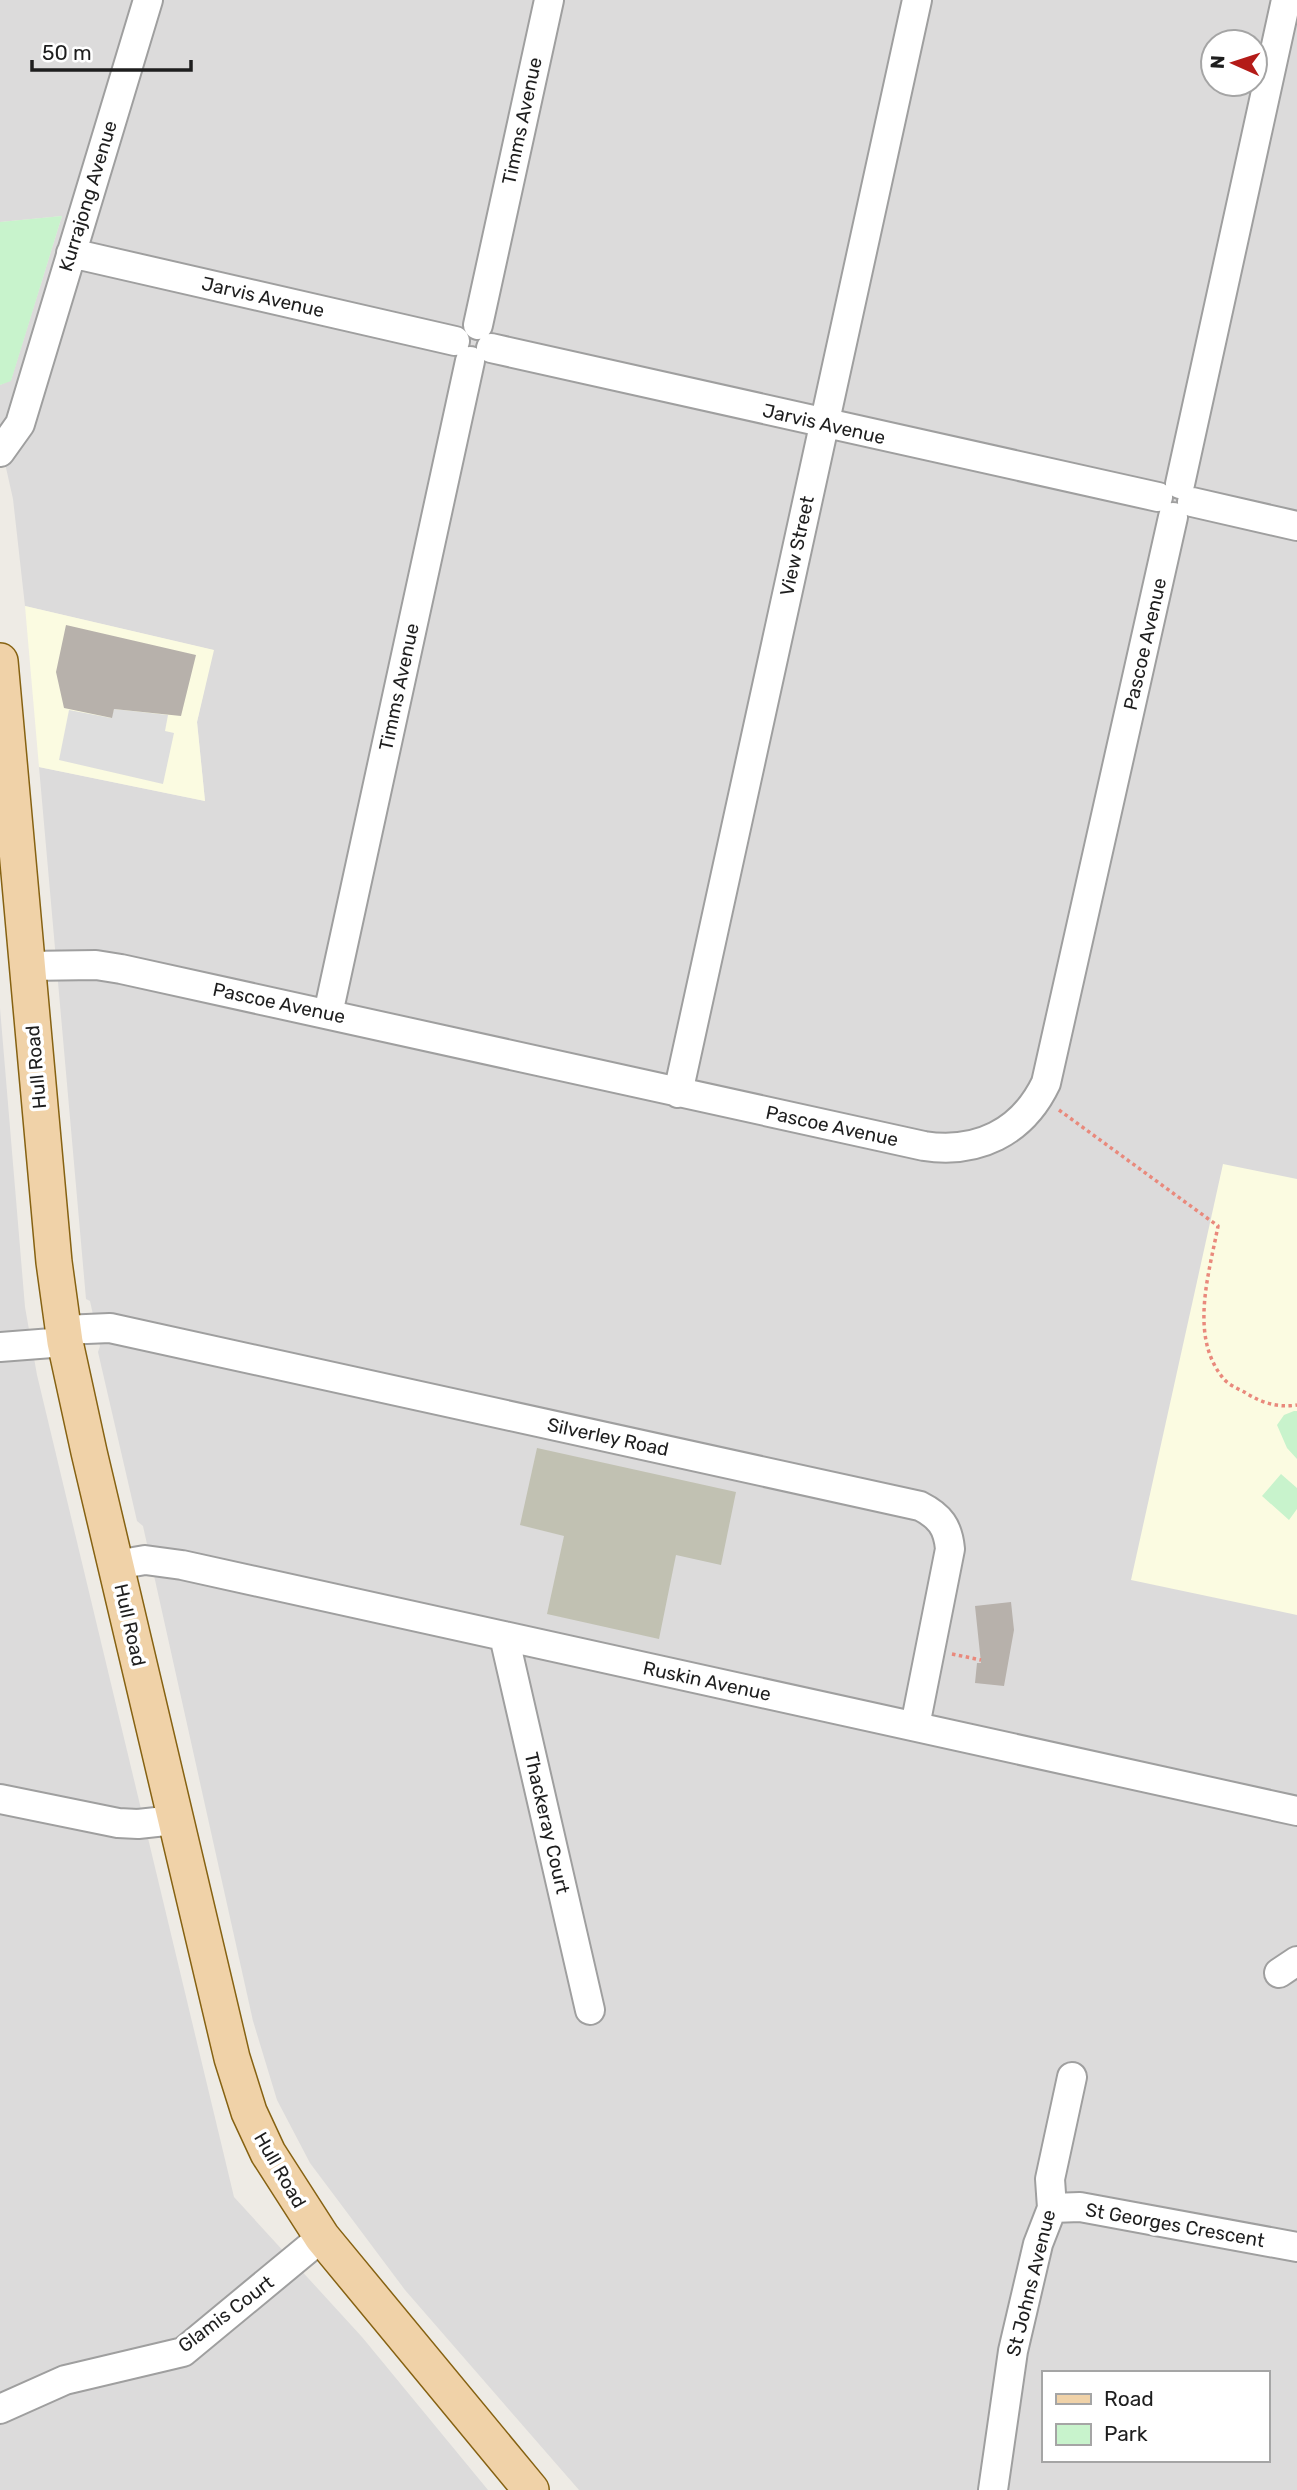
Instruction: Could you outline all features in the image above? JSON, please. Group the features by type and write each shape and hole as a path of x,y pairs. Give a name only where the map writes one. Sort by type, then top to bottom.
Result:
{"main road":[{"name":"Hull Road","path":"0,661 54,1262 64,1336 232,2059 249,2112 268,2153 321,2237 531,2490"}],"street":[{"name":"Kurrajong Avenue","path":"0,452 20,424 14,395 71,253 148,0"},
{"name":"View Street","path":"678,1093 917,0"},
{"name":"Pascoe Avenue","path":"27,966 96,965 121,969 924,1146 960,1149 1004,1132 1021,1120 1040,1096 1050,1065 1286,0"},
{"name":"Timms Avenue","path":"328,1014 473,343 540,2"},
{"name":"Jarvis Avenue","path":"71,253 824,424 1297,526"},
{"name":"Silverley Road","path":"0,1348 110,1328 920,1506 943,1522 949,1536 950,1549 915,1726"},
{"name":"Ruskin Avenue","path":"116,1565 145,1560 182,1565 1297,1811"},
{"name":"Thackeray Court","path":"504,1636 590,2010"},
{"path":"0,1798 118,1823 175,1820"},
{"name":"St Johns Avenue","path":"993,2490 1013,2351 1038,2244 1052,2208 1050,2179 1072,2077"},
{"name":"St Georges Crescent","path":"1052,2208 1080,2207 1297,2247"},
{"name":"Glamis Court","path":"0,2409 65,2380 183,2352 321,2237"}],"path":[{"path":"1040,1096 1218,1226 1204,1305 1210,1356 1224,1380 1260,1401 1284,1407 1297,1405"},
{"path":"950,1653 981,1660"}],"shaded area":[{"path":"0,0 1297,0 1297,2490 579,2490 405,2290 310,2163 277,2100 253,2021 143,1526 137,1521 98,1352 100,1346 90,1301 86,1299 39,767 205,801 197,722 213,650 25,606 13,499 0,441 0,385 11,380 62,216 0,222"},
{"path":"25,606 214,650 197,722 205,801 39,767"},
{"path":"114,709 168,715 165,731 174,733 163,784 59,760 69,710 111,718"},
{"path":"0,1008 25,1307 37,1375 234,2197 362,2337 488,2490 0,2490"},
{"path":"1223,1164 1297,1179 1297,1615 1131,1580"},
{"path":"537,1448 736,1492 721,1565 676,1555 659,1639 547,1614 564,1536 520,1525"}],"green space":[{"path":"62,216 11,381 0,385 0,222"},
{"path":"1297,1411 1297,1459 1287,1448 1277,1425 1284,1415"},
{"path":"1281,1474 1297,1488 1297,1509 1289,1520 1262,1496"}],"building":[{"path":"66,625 196,655 181,716 114,709 112,718 64,708 56,672"},
{"path":"1011,1602 1014,1630 1004,1686 975,1683 977,1663 981,1663 975,1606"}]}
